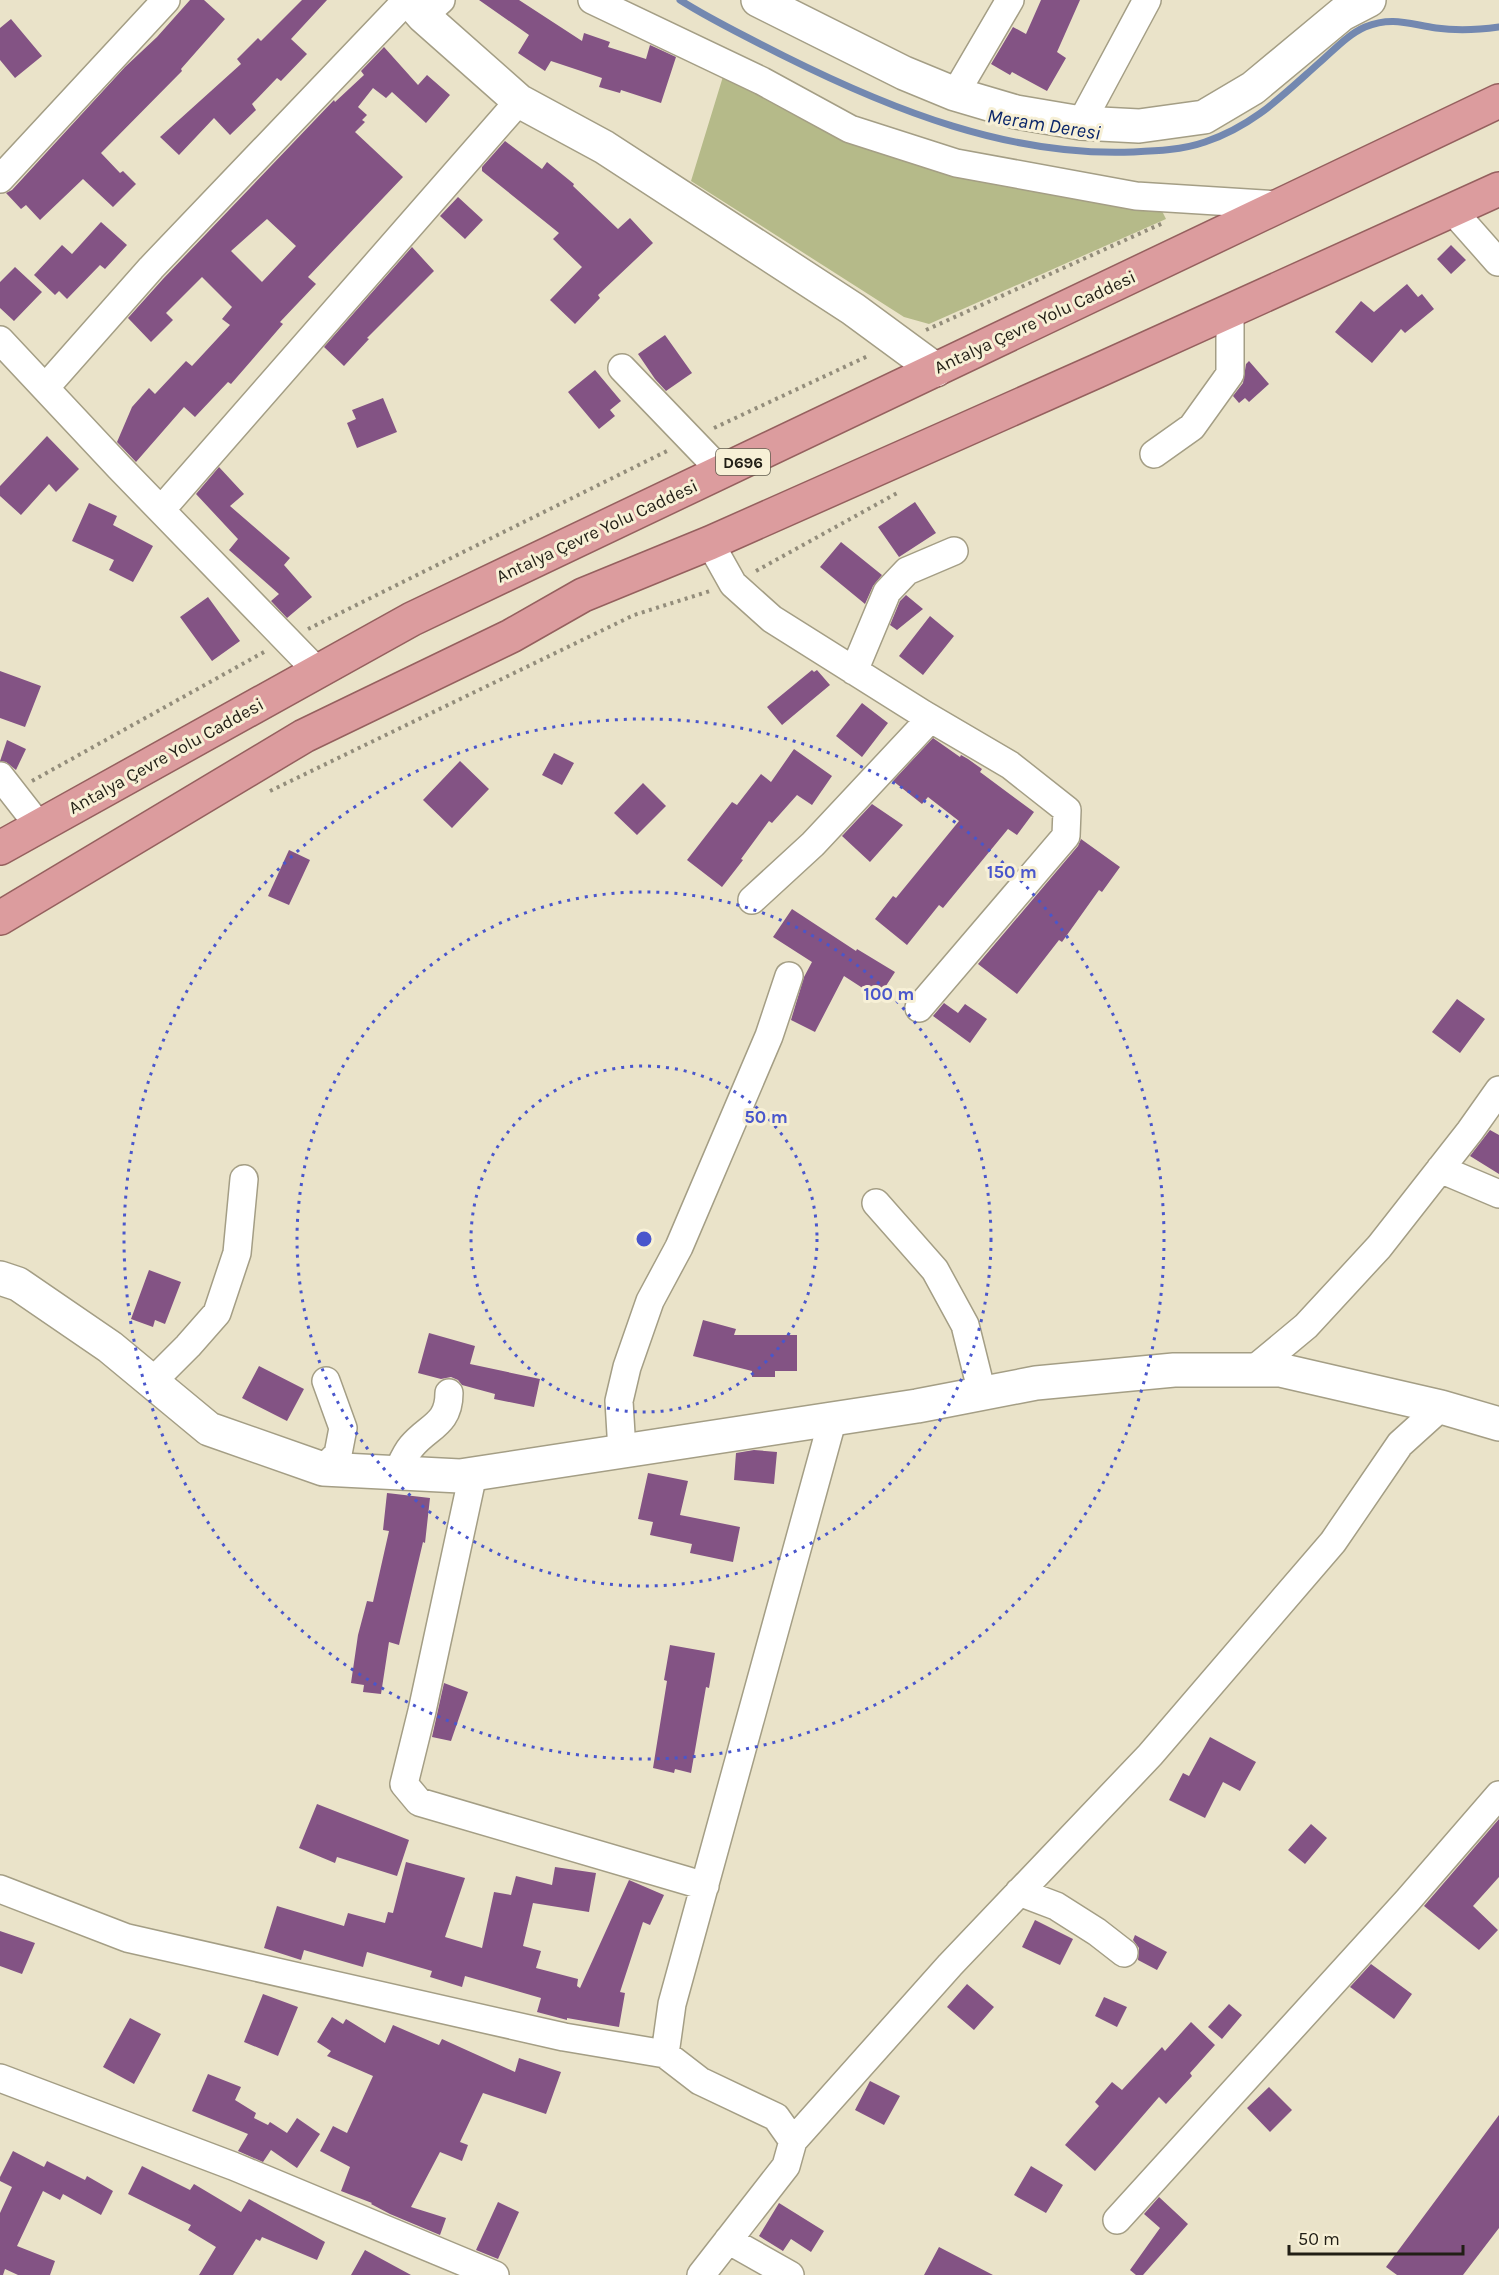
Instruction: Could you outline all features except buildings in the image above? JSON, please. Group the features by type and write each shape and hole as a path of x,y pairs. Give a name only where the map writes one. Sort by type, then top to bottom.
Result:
{"highway":[{"name":"Antalya Çevre Yolu Caddesi","path":"0,848 412,619 1499,101"},
{"path":"0,918 304,736 511,636 583,595 710,543 1499,189"}],"street":[{"path":"0,179 166,0"},
{"path":"591,0 762,81 850,129 956,164 1136,196 1281,205"},
{"path":"758,0 904,73 955,94 1016,112 1081,123 1139,126 1203,117 1253,88 1342,14 1369,0"},
{"path":"955,94 1010,0"},
{"path":"1081,123 1147,0"},
{"path":"45,388 151,268 420,4 519,101 604,147 853,309 936,370"},
{"path":"161,510 519,101"},
{"path":"1452,210 1498,262"},
{"path":"1154,454 1192,427 1230,374 1230,311"},
{"path":"0,340 318,672"},
{"path":"622,368 722,472"},
{"path":"710,543 733,584 772,619 930,719 1010,765 1067,810 1066,836 920,1008"},
{"path":"854,671 887,592 907,571 954,551"},
{"path":"752,900 813,844 930,719"},
{"path":"6,784 39,826"},
{"path":"622,1451 619,1401 627,1367 650,1301 679,1247 769,1036 789,976"},
{"path":"1253,1370 1306,1326 1379,1247 1499,1090"},
{"path":"1440,1169 1499,1194"},
{"path":"152,1382 217,1313 237,1253 244,1179"},
{"path":"876,1203 935,1270 965,1325 982,1393"},
{"path":"0,1278 18,1284 110,1347 209,1429 323,1469 460,1476 833,1418 1036,1383 1174,1370 1281,1370 1440,1407 1499,1424"},
{"path":"323,1469 338,1454 343,1428 326,1381"},
{"path":"397,1473 412,1446 444,1416 448,1405 448,1393"},
{"path":"701,2275 786,2166 793,2141 950,1965 1150,1755 1333,1542 1400,1444 1440,1407"},
{"path":"665,2054 672,2004 833,1418"},
{"path":"473,1474 404,1784 419,1802 705,1886"},
{"path":"1117,2220 1408,1900 1499,1795"},
{"path":"0,1889 127,1938 564,2037 665,2054 700,2081 776,2117 793,2141"},
{"path":"1019,1892 1056,1906 1097,1932 1124,1953"},
{"path":"0,2078 233,2166 495,2275"},
{"path":"728,2240 790,2275"}],"path":[{"path":"6,784 287,639 690,439 898,342 1172,220"}],"green space":[{"path":"725,70 821,120 1162,211 1166,219 929,324 904,317 691,181"}],"waterway":[{"name":"Meram Deresi","path":"680,0 718,22 825,76 909,111 997,138 1042,147 1087,152 1169,150 1196,145 1238,128 1266,109 1352,34 1365,27 1392,21 1460,30 1499,27"}]}
